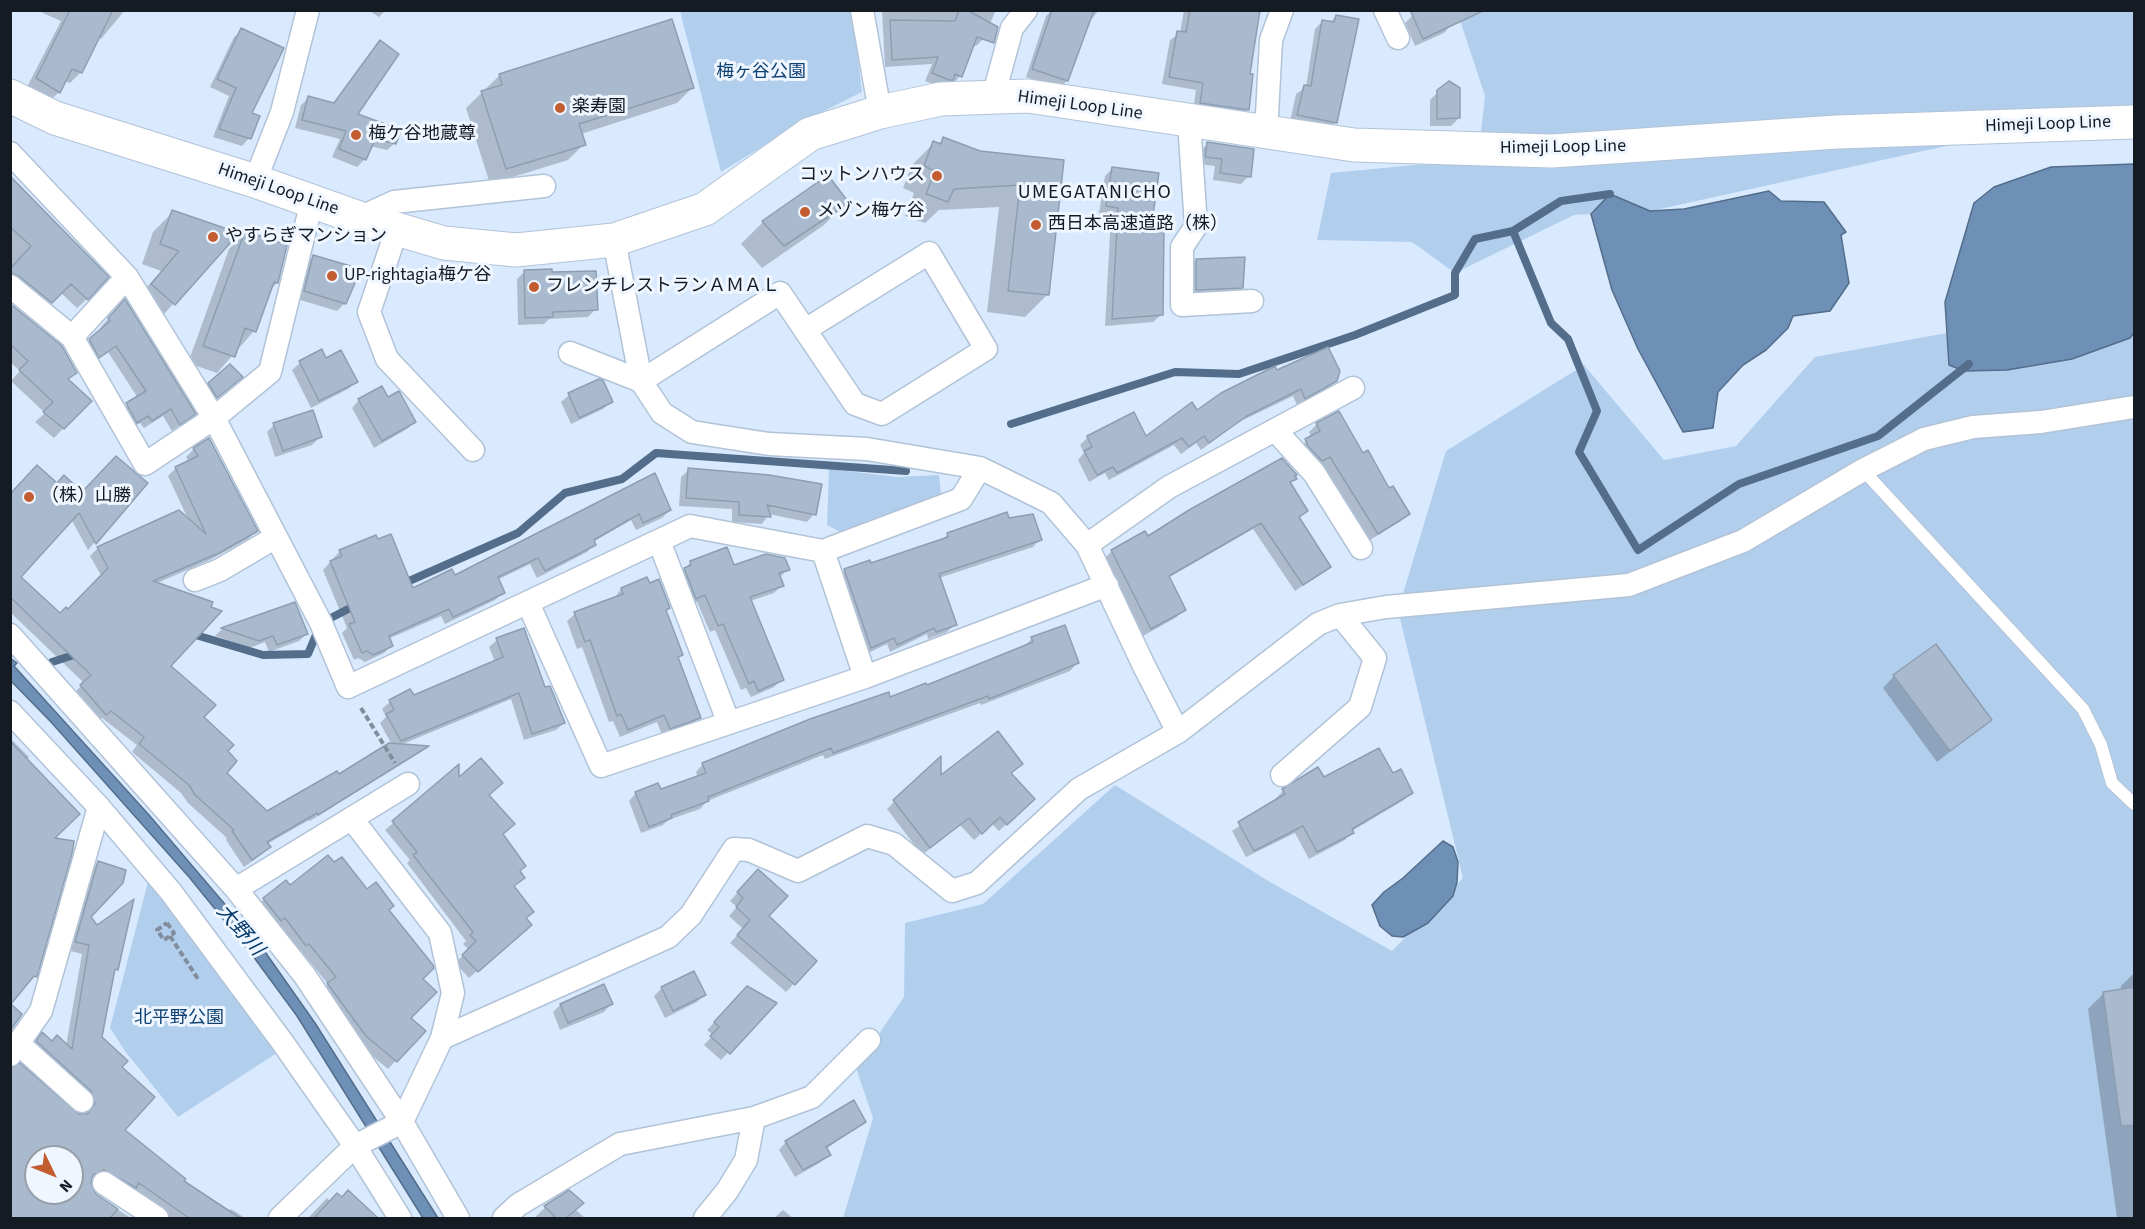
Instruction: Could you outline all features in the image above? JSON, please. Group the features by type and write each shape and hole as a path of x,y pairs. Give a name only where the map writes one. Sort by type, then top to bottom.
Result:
{"main road":[{"name":"Himeji Loop Line","path":"10,96 55,118 255,181 359,218 444,243 516,250 614,240 705,209 810,134 880,112 941,99 1028,96 1266,134 1354,145 1552,151 1837,132 2134,122"}],"street":[{"path":"255,181 282,112 308,10"},
{"path":"862,10 880,112"},
{"path":"993,97 1012,28 1026,10"},
{"path":"1266,134 1271,40 1282,10"},
{"path":"1385,10 1398,38"},
{"path":"1189,122 1196,226 1182,247 1182,305 1252,300"},
{"path":"10,153 127,277 214,418 321,623 348,687 690,526 823,551 961,499 980,468"},
{"path":"359,218 394,202 544,186"},
{"path":"10,286 72,337 145,464 214,418 270,372 312,201"},
{"path":"397,229 369,312 387,359 473,450"},
{"path":"614,240 641,381 662,413 692,432 769,444 867,448 980,468 1051,503 1087,545 1178,732"},
{"path":"641,381 780,293 855,405 882,414 986,349 929,253 805,330"},
{"path":"72,337 127,277"},
{"path":"570,353 641,381"},
{"path":"1087,545 1169,487 1353,388"},
{"path":"442,1038 668,937 691,915 734,849 749,850 798,871 867,836 894,844 951,891 977,883 1079,789 1178,732 1318,624 1340,615 1386,607 1629,585 1743,541 1863,470 1924,439 1972,427 2041,422 2134,407"},
{"path":"1275,430 1314,473 1361,548"},
{"path":"195,580 220,570 276,537"},
{"path":"659,541 728,721"},
{"path":"823,551 865,677"},
{"path":"528,603 602,766 728,721 865,677 1107,585"},
{"path":"1282,776 1360,707 1375,658 1340,615"},
{"path":"10,635 236,889 305,976 402,1122 458,1218"},
{"path":"10,712 99,807 171,892 283,1043 355,1146 400,1218"},
{"path":"236,889 408,784"},
{"path":"82,1101 15,1050 41,1011 99,807"},
{"path":"280,1218 355,1146 402,1122 442,1038 453,993 441,933 352,819"},
{"path":"517,1214 620,1144 754,1118 812,1097 868,1040"},
{"path":"705,1218 727,1191 746,1160 754,1118"},
{"path":"104,1183 157,1218"}],"lane":[{"path":"1863,470 2083,709 2101,745 2112,783 2134,804"}],"path":[{"path":"348,687 408,784"},
{"path":"167,923 174,933 170,936 164,940 157,930 167,923"},
{"path":"170,936 198,979"}],"green space":[{"name":"梅ヶ谷公園","path":"680,11 852,11 862,92 804,121 721,172"},
{"path":"1457,11 2134,11 2134,125 2046,124 1651,211 1574,215 1455,273 1412,242 1317,240 1331,173 1478,159 1485,96"},
{"path":"2134,315 2134,1218 843,1218 873,1118 856,1068 904,997 905,923 983,904 1115,785 1270,882 1392,951 1463,878 1398,610 1446,451 1584,365 1664,460 1736,446 1815,357 1947,333 2052,349"},
{"path":"829,469 898,477 939,475 941,495 842,533 827,525"},
{"name":"北平野公園","path":"149,878 280,1051 178,1117 125,1051 110,1028"}],"water":[{"path":"2134,164 2134,333 2130,338 2072,359 2007,370 1964,371 1949,365 1945,302 1974,203 1994,187 2051,167"},
{"path":"1769,191 1781,201 1824,202 1846,232 1841,235 1849,283 1830,311 1793,316 1788,328 1766,350 1743,365 1718,392 1713,428 1683,432 1638,349 1612,290 1591,214 1610,194 1650,211 1684,209"},
{"name":"大野川","path":"10,658 17,663 14,666 149,815 263,949 315,1023 438,1218 423,1218 297,1016 250,952 189,877 51,722 11,681"},
{"path":"1443,841 1453,847 1458,862 1457,882 1453,896 1428,923 1403,937 1392,936 1380,926 1372,905"}],"building":[{"path":"70,10 113,10 82,73 72,69 60,93 36,78"},
{"path":"959,10 967,10 998,27 994,43 977,37 962,77 955,74 953,80 949,80 932,73 938,57 892,60 890,20 955,21"},
{"path":"1052,10 1094,10 1068,81 1032,69"},
{"path":"1190,10 1260,10 1250,74 1253,74 1249,110 1200,103 1203,83 1169,77 1177,31 1186,32"},
{"path":"1410,10 1485,10 1423,39"},
{"path":"1336,15 1359,19 1337,123 1297,115 1304,85 1311,86 1322,20 1334,22"},
{"name":"楽寿園","path":"672,19 694,88 579,124 586,145 506,169 481,91 502,85 499,74"},
{"path":"241,28 284,48 252,113 260,116 251,139 219,129 236,88 217,79"},
{"path":"380,40 399,54 358,114 401,130 396,144 368,137 375,140 366,160 339,149 346,131 302,120 308,96 334,103"},
{"path":"1449,81 1460,88 1460,118 1437,119 1437,90"},
{"path":"943,137 980,151 1064,160 1049,295 1008,291 1020,185 954,189 948,202 926,194 935,171 924,166 933,141 941,144"},
{"path":"1207,142 1254,149 1251,177 1220,173 1222,159 1205,157"},
{"path":"1112,167 1159,173 1152,222 1164,223 1163,315 1112,319 1118,208 1106,206"},
{"name":"メゾン梅ケ谷","path":"828,175 849,203 784,246 762,221"},
{"path":"10,176 109,277 88,300 71,284 52,303 19,276 10,273 10,269 31,246 10,227"},
{"path":"172,210 239,233 175,305 151,284 179,251 160,244"},
{"path":"245,231 287,245 278,283 274,282 256,332 245,328 235,357 203,346"},
{"path":"313,255 361,269 346,304 304,291"},
{"path":"1245,257 1243,288 1196,290 1196,259"},
{"path":"552,269 552,272 596,271 598,310 553,312 553,317 525,318 524,270"},
{"path":"125,299 196,414 180,425 171,409 152,421 148,416 137,423 126,403 146,391 116,346 99,358 89,339 110,321 108,318"},
{"path":"13,306 62,346 77,373 68,379 92,401 64,429 43,412 53,402 19,370 28,361 10,344 10,308"},
{"path":"1328,347 1340,371 1337,381 1305,399 1301,389 1247,416 1209,443 1204,436 1189,447 1182,438 1117,473 1113,467 1097,475 1084,451 1092,447 1087,436 1134,412 1146,436 1192,402 1197,410 1221,393 1275,366 1277,370"},
{"path":"322,349 326,358 341,350 358,382 319,401 299,361"},
{"path":"230,364 243,377 217,398 208,383"},
{"path":"599,379 603,380 613,402 579,418 568,393"},
{"path":"382,386 388,397 399,391 416,422 382,441 358,399"},
{"path":"313,410 322,437 283,451 273,423"},
{"path":"1339,411 1363,453 1368,450 1389,488 1393,486 1410,514 1378,534 1330,457 1322,461 1308,446 1305,439 1320,431 1316,423"},
{"path":"209,438 258,531 219,553 153,581 213,602 211,607 222,611 171,666 216,705 204,717 234,745 228,751 237,761 227,773 267,811 337,771 339,774 389,743 429,746 318,815 317,813 267,842 271,847 252,860 232,831 234,830 195,795 189,785 139,744 144,737 111,711 106,715 80,685 91,675 10,597 10,494 37,465 57,483 64,475 82,492 116,456 148,483 96,544 79,513 21,577 60,613 66,607 68,609 108,568 97,547 179,510 206,534 175,467 198,456 193,448"},
{"path":"1282,458 1297,475 1295,476 1297,479 1290,482 1308,511 1299,517 1331,567 1303,585 1261,523 1169,576 1186,610 1151,629 1111,550 1145,531 1148,536 1189,510"},
{"path":"688,468 769,475 822,484 816,515 767,505 771,517 739,515 739,502 686,498"},
{"path":"655,473 671,510 643,523 639,514 594,540 596,545 545,571 538,558 498,577 505,593 453,617 449,609 389,636 393,646 373,655 367,651 362,653 349,624 355,622 330,561 342,556 339,550 376,535 378,539 391,534 413,588 452,569 455,575"},
{"path":"1007,512 1009,518 1033,514 1042,540 939,574 957,625 936,632 934,628 897,645 894,638 871,648 844,569 870,560 871,563 948,537 947,533"},
{"path":"727,547 734,565 766,554 785,558 790,570 779,573 784,586 750,597 784,680 758,691 754,681 749,684 723,624 718,626 705,595 696,599 684,568 691,565 690,561"},
{"path":"647,577 650,583 659,579 670,608 666,610 683,655 678,657 701,718 670,729 664,715 628,730 621,714 617,716 590,640 585,642 574,612 623,594 621,588"},
{"path":"295,602 308,634 277,645 273,636 259,641 221,628"},
{"path":"1065,625 1079,663 989,699 988,696 833,753 831,748 708,797 709,801 671,815 672,818 649,827 635,792 658,783 661,789 706,773 702,763 810,719 889,692 890,697 926,683 927,685 1033,642 1031,637"},
{"path":"524,628 545,687 550,686 565,723 532,734 519,693 401,741 386,714 394,710 389,700 410,689 414,695 503,657 496,638"},
{"path":"1936,644 1992,720 1950,751 1893,675"},
{"path":"998,731 1023,764 1011,773 1035,799 1007,825 1000,817 982,834 969,818 930,848 893,800 941,756 941,775"},
{"path":"10,741 80,814 55,838 74,841 72,854 37,977 34,976 11,1004 22,1014 10,1031"},
{"path":"1379,748 1393,773 1401,769 1413,793 1352,829 1354,833 1317,852 1303,826 1254,851 1238,822 1285,794 1282,789 1318,767 1324,777"},
{"path":"481,758 503,783 489,795 515,824 503,834 526,866 520,871 525,878 514,886 534,912 526,918 532,925 478,972 462,955 476,941 470,935 473,932 413,855 417,852 392,821 459,764 459,777"},
{"path":"328,855 334,862 342,857 367,889 376,882 394,906 389,910 434,968 423,979 437,992 411,1018 426,1031 397,1062 366,1036 327,983 336,977 309,944 306,946 285,918 281,921 263,898 286,880 290,885"},
{"path":"98,861 126,870 123,883 91,917 97,925 134,899 118,970 115,969 102,1037 128,1061 122,1067 155,1097 125,1130 186,1179 184,1181 240,1218 189,1218 139,1183 136,1188 104,1170 93,1175 91,1183 96,1194 118,1209 110,1218 10,1218 10,1068 20,1063 79,1114 87,1114 95,1104 91,1091 36,1041 42,1032 52,1041 57,1035 72,1049 89,945 75,942"},
{"path":"758,869 788,896 769,916 817,961 795,985 737,935 750,920 736,907 743,898 737,892"},
{"path":"694,971 706,995 673,1011 661,987"},
{"path":"604,984 613,1004 568,1023 560,1004"},
{"path":"747,986 777,1003 730,1054 710,1036 719,1027 714,1022"},
{"path":"2134,987 2134,1125 2121,1126 2103,992"},
{"path":"854,1100 866,1122 826,1147 831,1155 803,1170 785,1141"},
{"path":"348,1190 378,1218 314,1218 337,1193 342,1197"},
{"path":"569,1190 584,1203 566,1218 556,1218 544,1206"}],"waterway":[{"path":"1011,424 1175,372 1239,374 1355,335 1455,295 1455,273 1475,239 1513,231 1561,201 1610,194"},
{"path":"1513,231 1551,323 1568,339 1597,411 1579,452 1638,550 1739,484 1878,436 1969,364"},
{"path":"400,585 518,533 565,493 622,479 656,453 906,471"},
{"path":"189,633 263,655 308,654 321,623 358,604"},
{"path":"52,662 80,653"}],"place":[{"name":"楽寿園","path":"560,108"},
{"name":"梅ケ谷地蔵尊","path":"356,135"},
{"name":"コットンハウス","path":"937,176"},
{"name":"メゾン梅ケ谷","path":"805,212"},
{"name":"西日本高速道路（株）","path":"1036,225"},
{"name":"やすらぎマンション","path":"213,237"},
{"name":"UP-rightagia梅ケ谷","path":"332,276"},
{"name":"フレンチレストランＡＭＡＬ","path":"534,287"},
{"name":"（株）山勝","path":"29,497"}],"district":[{"name":"UMEGATANICHO","path":"1095,194"}]}
